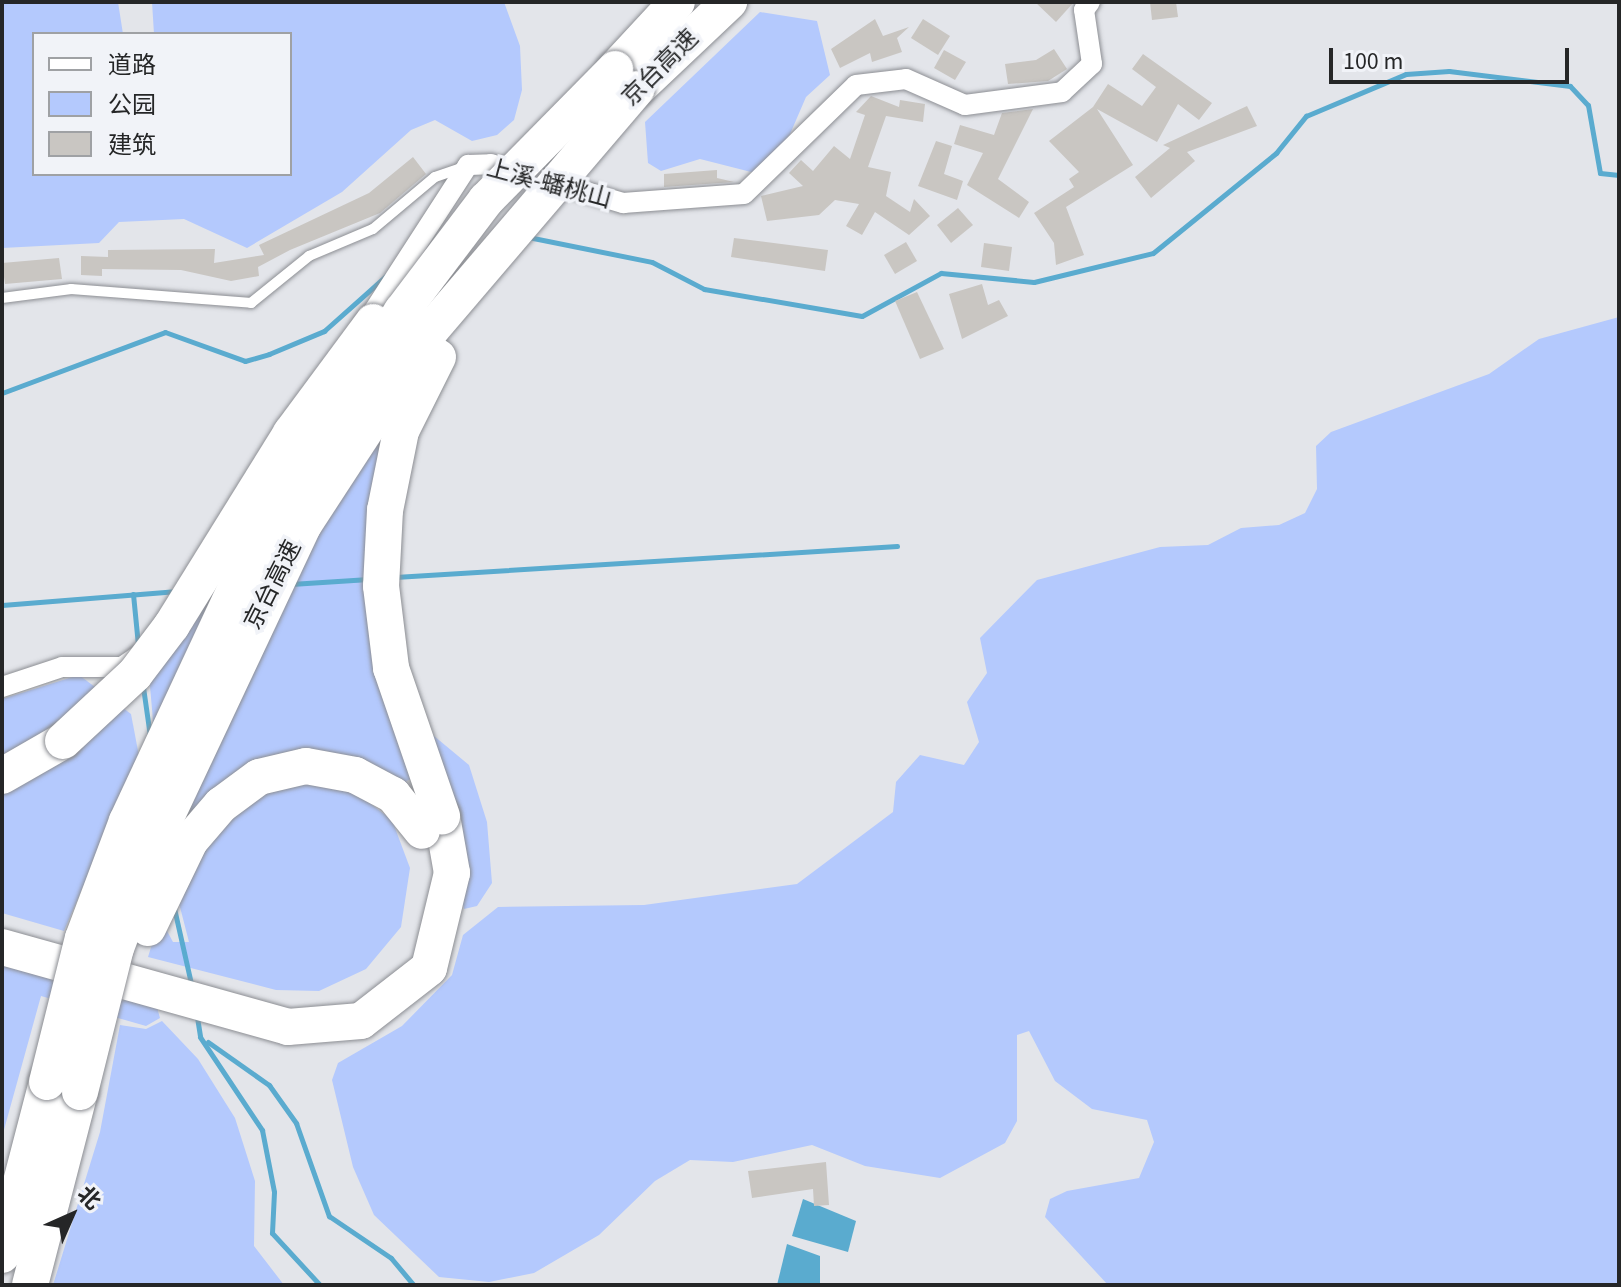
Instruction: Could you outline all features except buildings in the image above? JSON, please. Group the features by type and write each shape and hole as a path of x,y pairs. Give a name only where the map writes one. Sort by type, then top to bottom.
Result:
{"highway":[{"name":"京台高速","path":"2,1255 161,828 303,526 430,331 551,185 677,2"},
{"name":"京台高速","path":"30,1285 63,1087 83,938 127,821 260,535 402,311 486,200 626,79 729,2"},
{"path":"2,947 288,1027 361,1021 429,968 452,873 432,824 391,668 381,586 385,510 401,431 430,371 551,185"},
{"path":"2,776 63,741 135,674 172,625 345,353 486,200"},
{"path":"63,1087 164,890 221,805 259,777 306,766 355,775 393,795 432,824"},
{"path":"2,925 289,1006 354,1000 410,957 430,873 432,824"}],"street":[{"name":"上溪-蟠桃山","path":"2,687 62,667 132,662 172,617 229,520 451,201 468,165 491,164 623,203 744,194 856,85 906,79 965,105 1062,92 1092,64 1084,10 1090,2"}],"lane":[{"path":"2,298 71,289 251,303 309,256 373,229 435,177 468,165"}],"green space":[{"path":"2,2 118,2 123,32 32,32 32,176 292,176 292,32 154,32 152,2 504,2 520,46 522,90 514,120 497,135 472,141 435,120 411,130 342,192 247,248 184,219 119,222 99,243 2,248"},
{"path":"760,12 817,21 830,75 806,97 781,155 759,174 700,159 661,171 648,163 645,122"},
{"path":"1619,317 1619,1285 1108,1285 1045,1217 1050,1199 1067,1191 1139,1178 1154,1142 1147,1120 1092,1109 1055,1081 1029,1031 1017,1035 1017,1121 1005,1143 940,1178 865,1166 812,1145 733,1162 690,1160 655,1181 599,1235 534,1273 489,1282 439,1277 374,1215 353,1167 332,1080 338,1063 402,1026 452,975 463,935 498,907 644,905 797,884 893,812 896,782 920,755 964,765 979,742 967,702 987,673 980,638 1037,580 1160,547 1208,545 1241,528 1279,525 1305,513 1317,489 1316,446 1331,432 1489,374 1539,339"},
{"path":"376,438 382,441 397,667 422,726 469,765 487,822 492,883 477,906 464,909 433,772 406,781 420,814 351,789 392,820 410,868 401,927 366,969 319,991 276,990 148,957 160,918 173,942 189,942 164,845 149,675 245,536"},
{"path":"79,675 131,714 139,756 64,931 2,913 2,699"},
{"path":"2,957 156,1004 160,1018 146,1026 41,996 2,1137"},
{"path":"162,1021 198,1059 235,1118 255,1181 254,1246 284,1285 53,1285 100,1132 120,1025 146,1029"}],"shaded area":[{"path":"803,1199 856,1221 848,1252 792,1236"},
{"path":"787,1244 820,1256 820,1285 777,1285"}],"waterway":[{"path":"528,237 652,262 704,289 862,316 941,273 1034,282 1153,253 1276,153 1306,116 1406,74 1449,71 1570,86 1588,105 1600,173 1619,175"},
{"path":"2,393 165,332 245,361 269,354 324,331 387,275"},
{"path":"395,577 897,546"},
{"path":"291,584 369,579"},
{"path":"2,605 177,591"},
{"path":"133,594 138,645"},
{"path":"143,687 150,736"},
{"path":"174,908 192,988"},
{"path":"197,1017 200,1037 262,1130 274,1192 272,1233 320,1285"},
{"path":"208,1042 269,1085 296,1123 329,1216 391,1258 414,1285"}]}
